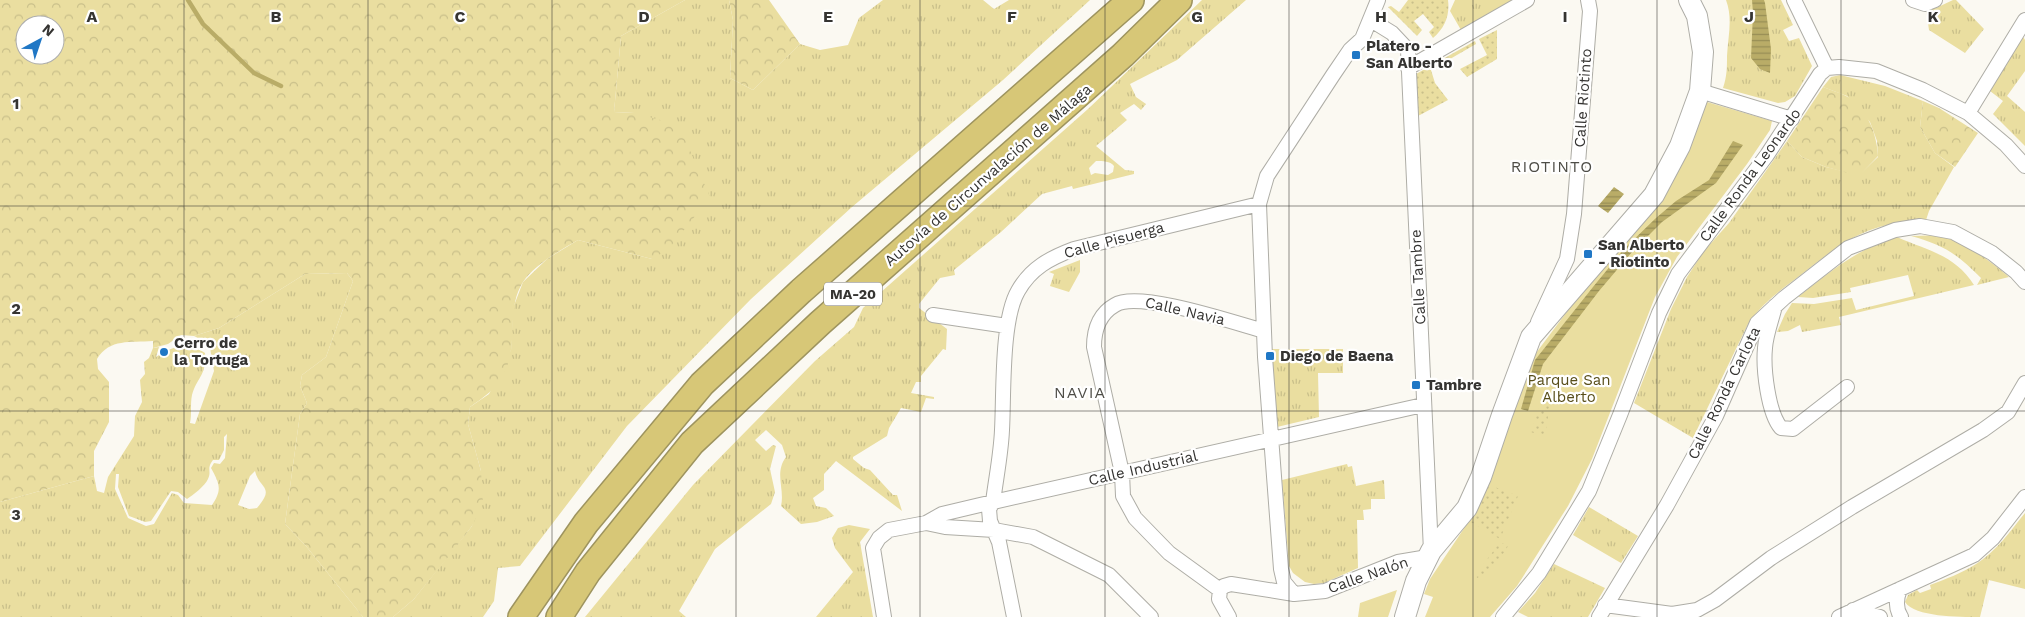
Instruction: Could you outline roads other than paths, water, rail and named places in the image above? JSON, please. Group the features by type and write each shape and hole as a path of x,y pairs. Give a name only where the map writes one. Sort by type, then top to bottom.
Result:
{"highway":[{"name":"MA-20","path":"521,617 586,523 702,384 801,291 1131,0"},
{"name":"Autovía de Circunvalación de Málaga","path":"559,617 588,572 692,444 820,323 1124,55 1180,0"}],"street":[{"path":"1294,594 1284,582 1281,570 1270,439 1259,204 1267,176 1350,50 1362,39 1378,0"},
{"path":"1408,68 1528,0"},
{"name":"Calle Riotinto","path":"1531,337 1566,259 1574,214 1590,11 1588,0"},
{"path":"1405,617 1416,581 1430,554 1467,508 1481,477 1531,337 1654,195 1680,146 1700,91 1703,52 1697,16 1689,0"},
{"path":"1794,0 1828,68 1839,67 1876,71 1923,90 1968,112 2006,145 2025,166"},
{"path":"1913,0 1925,4 1935,0"},
{"name":"Calle Tambre","path":"1371,20 1392,33 1408,50 1430,554"},
{"path":"1968,112 2025,20"},
{"name":"Calle Ronda Leonardo","path":"1503,617 1539,573 1589,491 1659,313 1678,274 1767,155 1820,74 1828,68"},
{"path":"1700,91 1792,119"},
{"name":"Calle Pisuerga","path":"1014,617 999,542 990,522 989,509 993,502 1002,433 1008,326 1017,292 1033,270 1052,257 1074,249 1259,204"},
{"name":"Calle Ronda Carlota","path":"2025,282 2016,272 1992,253 1953,232 1920,226 1895,230 1848,248 1775,305 1757,323 1716,416 1667,505 1602,611 1672,614 1697,610 1715,600 1771,558 1852,507 1983,430 2008,412 2025,383"},
{"name":"Calle Navia","path":"1220,590 1203,580 1169,553 1135,518 1123,496 1122,473 1094,347 1094,332 1099,320 1115,304 1136,300 1161,304 1264,331"},
{"path":"1775,305 1765,348 1767,382 1775,421 1781,428 1793,428 1847,388"},
{"path":"933,315 1008,326"},
{"name":"Calle Industrial","path":"884,617 872,548 879,538 889,530 929,522 942,514 993,502 1423,405"},
{"path":"1839,617 1974,555 1993,538 2025,497"},
{"path":"929,522 945,527 994,530 1033,537 1109,575 1151,617"},
{"name":"Calle Nalón","path":"1220,590 1224,586 1231,584 1294,594 1325,592 1398,562 1430,554"},
{"path":"1900,589 1896,599 1897,611 1901,617"},
{"path":"1220,590 1219,599 1229,617"},
{"path":"1853,610 1880,617"}],"waterway":[{"path":"188,0 203,24 254,73 281,86"}],"place":[{"name":"Platero - San Alberto","path":"1356,55"},
{"name":"San Alberto - Riotinto","path":"1588,254"},
{"name":"Cerro de la Tortuga","path":"164,352"},
{"name":"Diego de Baena","path":"1270,356"},
{"name":"Tambre","path":"1416,385"}],"district":[{"name":"RIOTINTO","path":"1552,166"},
{"name":"NAVIA","path":"1080,392"}],"park label":[{"name":"Parque San Alberto","path":"1569,388"}]}
